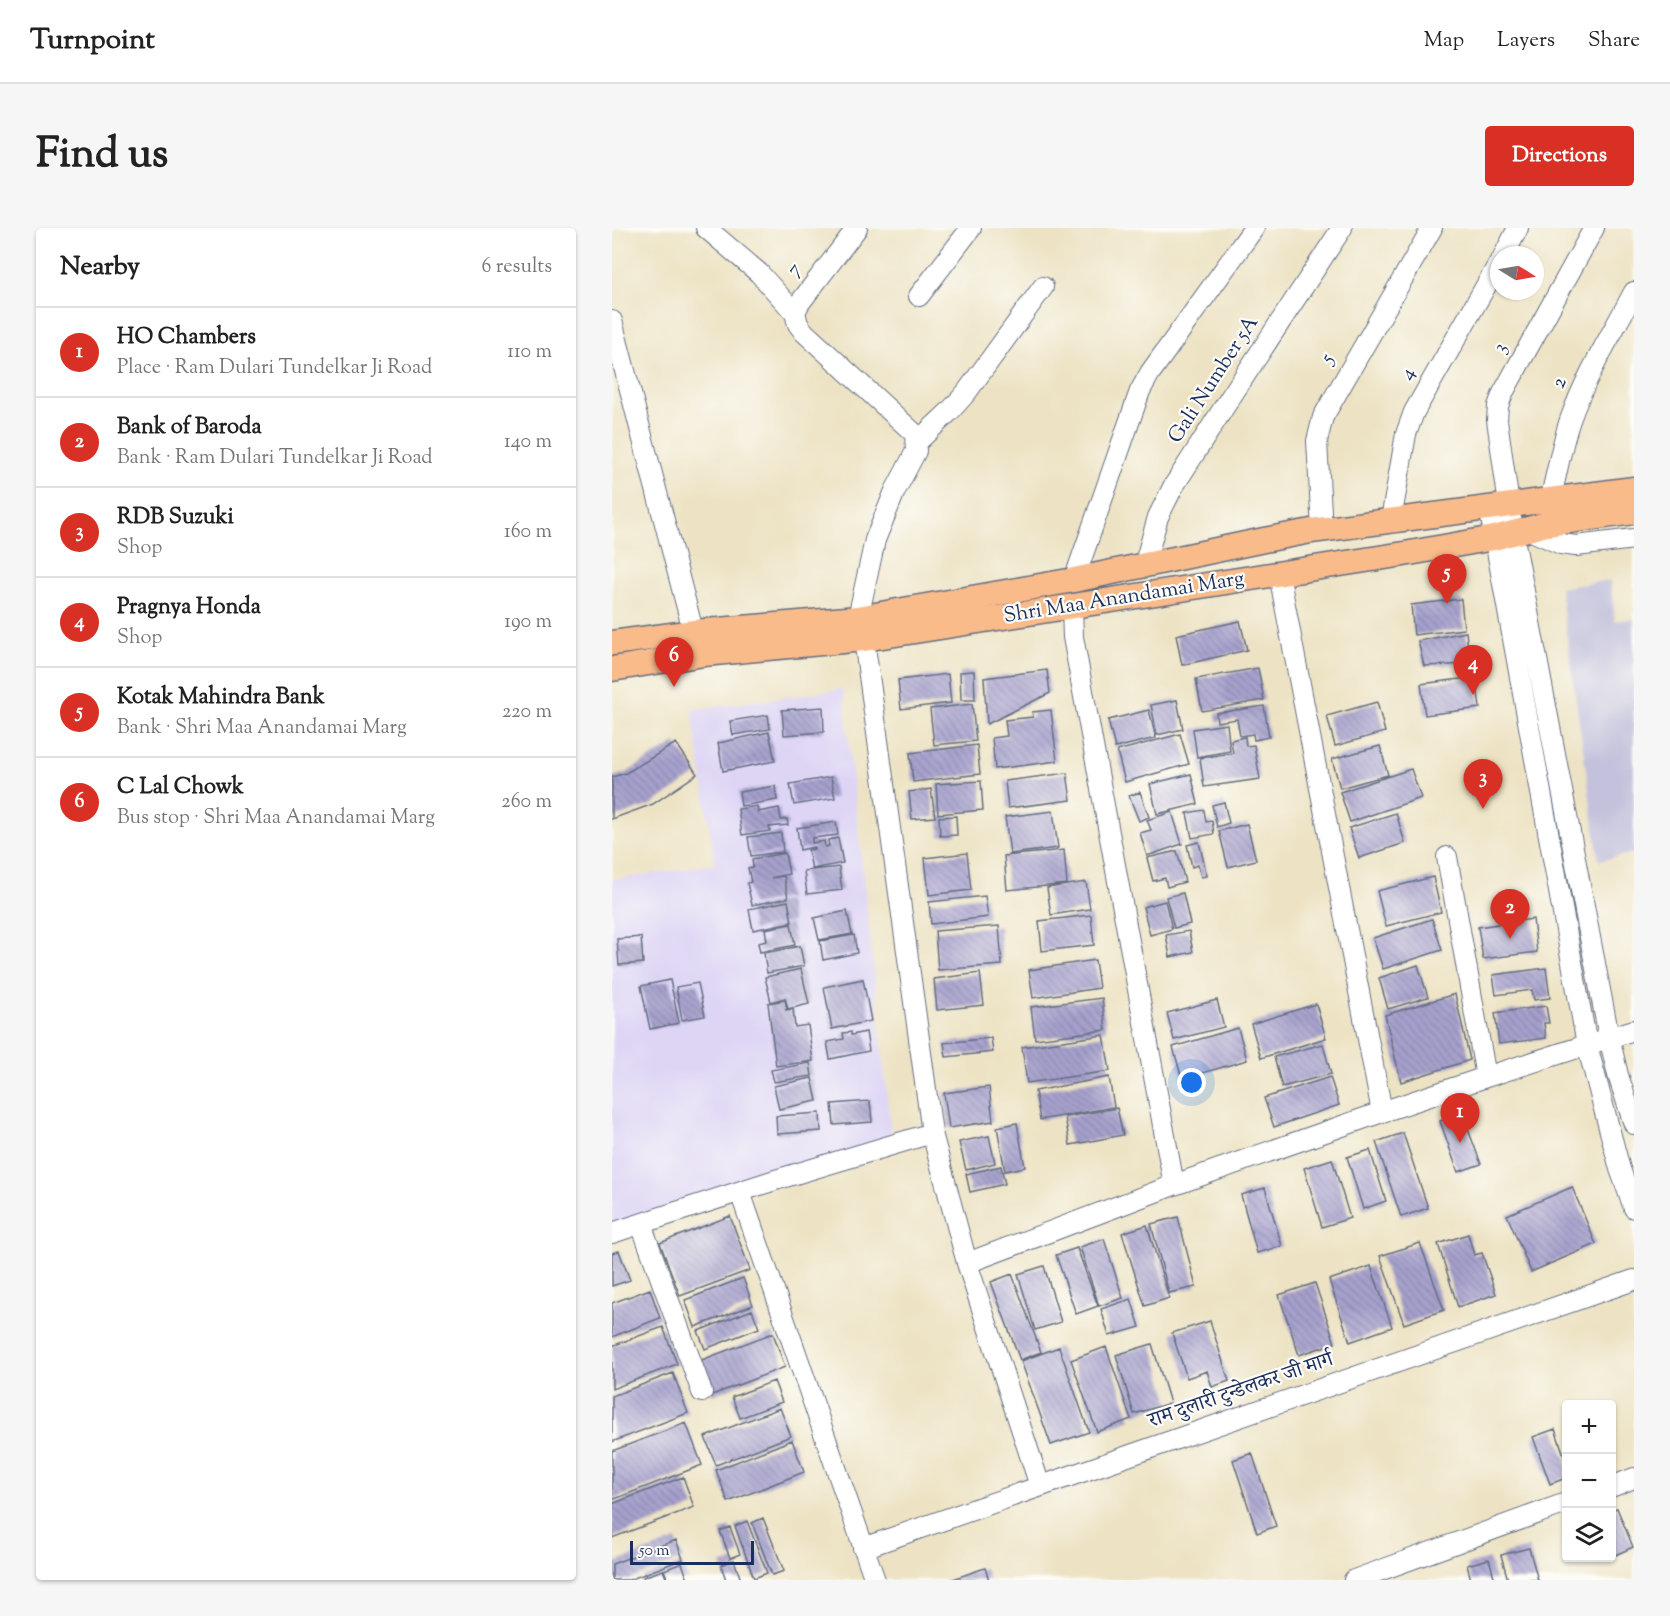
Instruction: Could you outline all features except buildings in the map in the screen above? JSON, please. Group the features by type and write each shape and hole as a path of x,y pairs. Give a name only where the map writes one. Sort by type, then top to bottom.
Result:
{"main road":[{"name":"Shri Maa Anandamai Marg","path":"861,628 1264,540 1499,505 1634,489"},
{"name":"Shri Maa Anandamai Marg","path":"612,643 697,643 1072,606 1404,554 1511,534 1547,524 1634,512"},
{"name":"Shri Maa Anandamai Marg","path":"612,669 697,643"}],"street":[{"path":"706,228 759,273 795,313 798,324 804,332 915,434 916,451 895,491 875,540 861,628 932,1133 967,1263 1040,1486"},
{"name":"7","path":"795,313 799,304 857,228"},
{"path":"919,296 971,228"},
{"path":"1074,580 1140,392 1149,373 1254,228"},
{"name":"Gali Number 5A","path":"1144,566 1158,517 1173,487 1342,228"},
{"name":"5","path":"1322,530 1317,441 1323,417 1432,228"},
{"path":"1509,246 1518,228"},
{"name":"3","path":"1511,534 1499,505 1498,406 1594,228"},
{"name":"4","path":"1391,520 1406,434 1414,412 1490,279"},
{"path":"916,443 966,393 1043,287"},
{"name":"2","path":"1550,500 1570,421 1578,400 1595,363 1634,292"},
{"path":"612,321 697,643"},
{"path":"1511,534 1576,546 1634,539"},
{"path":"1511,534 1609,1037 1634,1124"},
{"path":"1511,534 1587,1045 1620,1169 1634,1208"},
{"path":"1279,574 1382,1112"},
{"path":"1072,606 1074,645 1174,1185"},
{"path":"1447,857 1486,1077"},
{"path":"967,1263 1174,1185 1382,1112 1634,1030"},
{"path":"612,1233 932,1133"},
{"path":"740,1192 875,1580"},
{"path":"641,1224 702,1392"},
{"name":"राम दुलारी टुन्डेलकर जी मार्ग","path":"863,1548 1634,1280"},
{"path":"1616,1484 1634,1478"},
{"path":"1354,1580 1562,1504"}],"shaded area":[{"path":"1610,580 1615,621 1634,619 1634,853 1599,861 1560,588"},
{"path":"843,689 892,1141 612,1229 612,880 715,864 692,710"}],"place":[{"name":"Kotak Mahindra Bank","path":"1447,604"},
{"name":"C Lal Chowk","path":"674,687"},
{"name":"Pragnya Honda","path":"1473,695"},
{"name":"RDB Suzuki","path":"1483,809"},
{"name":"Bank of Baroda","path":"1510,939"},
{"name":"HO Chambers","path":"1460,1143"}]}
